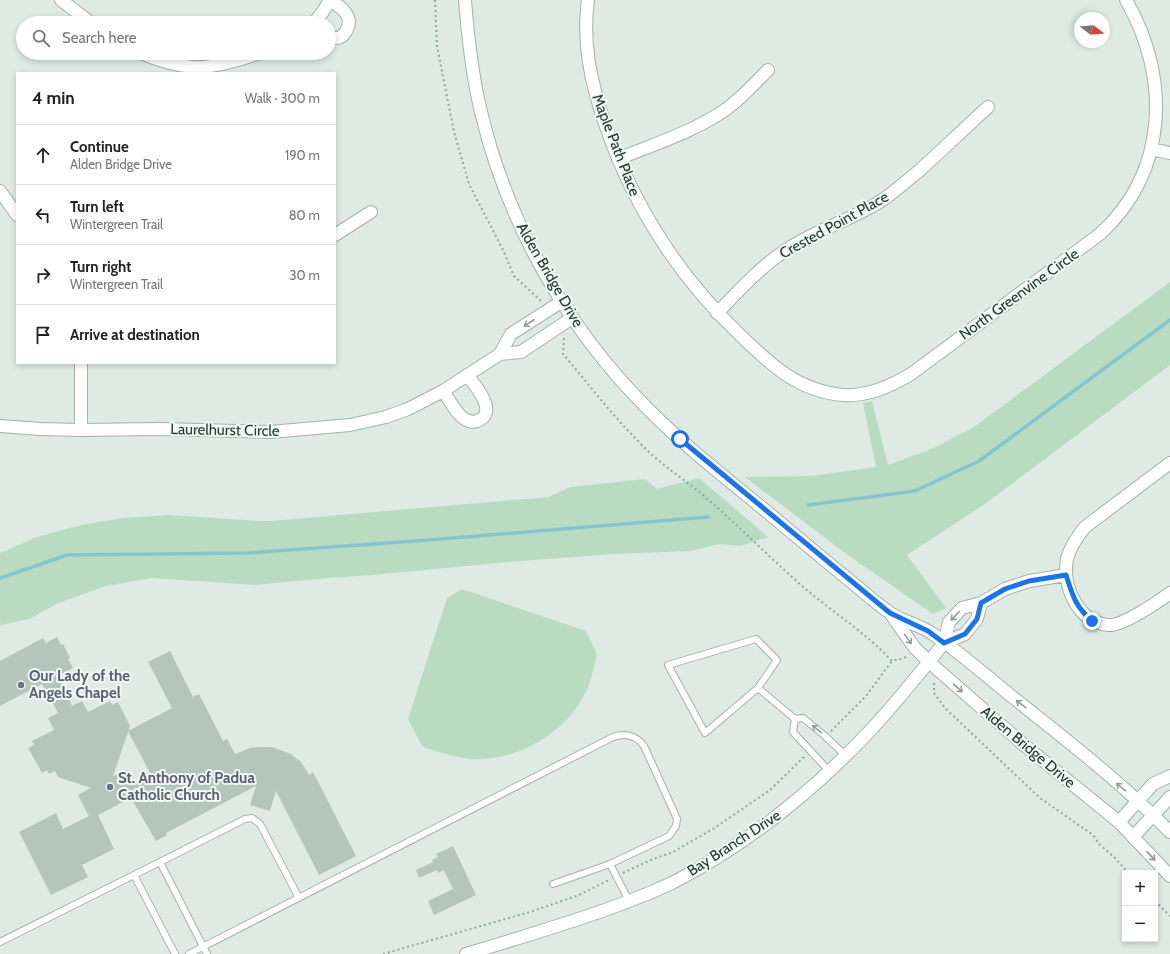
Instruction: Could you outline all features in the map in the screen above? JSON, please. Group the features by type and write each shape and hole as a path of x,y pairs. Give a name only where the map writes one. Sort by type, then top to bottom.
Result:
{"street":[{"path":"61,0 82,16"},
{"path":"320,16 330,0 344,11 349,18 348,27 341,37 336,38"},
{"name":"Alden Bridge Drive","path":"464,0 473,73 482,114 507,196 525,236 561,302 619,379 680,439 890,613 928,631 944,643 1040,719 1138,801 1170,832"},
{"name":"Maple Path Place","path":"588,0 586,29 590,72 598,101 618,159 637,200 656,233 675,262 717,313"},
{"name":"North Greenvine Circle","path":"717,313 766,359 792,380 810,388 828,393 844,395 863,394 896,383 911,374 1100,234 1110,225 1132,198 1144,178 1155,150 1163,121 1161,85 1151,46 1143,27 1126,0"},
{"path":"160,60 194,70 237,60"},
{"path":"618,159 676,135 726,110 768,70"},
{"name":"Crested Point Place","path":"717,313 756,274 786,250 802,240 881,201 897,190 988,107"},
{"path":"1155,150 1170,153"},
{"path":"0,191 16,214"},
{"path":"336,234 371,212"},
{"name":"Laurelhurst Circle","path":"500,354 511,334 561,302"},
{"name":"Laurelhurst Circle","path":"0,426 81,430 160,428 270,432 350,426 386,417 408,409 443,391 500,354 521,352 572,318"},
{"path":"81,364 81,430"},
{"path":"443,391 462,418 473,422 481,419 485,413 486,402 467,375"},
{"path":"1170,463 1085,527 1074,541 1068,559 1066,575 1073,598 1080,611 1092,621 1108,625 1122,622 1170,593"},
{"path":"944,643 949,622 962,608 981,603 1005,589 1029,581 1066,575"},
{"path":"944,643 965,634 977,619 981,603"},
{"name":"Alden Bridge Drive","path":"890,613 926,666 1119,822 1170,876"},
{"name":"Bay Branch Drive","path":"466,954 574,921 629,901 671,883 719,856 765,826 800,798 846,756 926,666 944,643"},
{"path":"1119,822 1153,784 1170,776"},
{"path":"1133,837 1170,796"}],"lane":[{"path":"756,639 777,660 758,688 705,732 668,666 756,639"},
{"path":"758,688 795,719 803,718 846,756"},
{"path":"795,719 794,732 829,771"},
{"path":"190,954 616,735 623,734 642,742 674,812 676,822 674,830 669,836 610,864 553,884"},
{"path":"0,942 245,819 252,818 260,824 299,898"},
{"path":"160,862 207,954"},
{"path":"610,864 629,901"},
{"path":"134,875 175,954"}],"path":[{"path":"904,658 926,666 934,681 934,693 944,708 1040,798 1093,835 1099,844 1114,857 1125,870"},
{"path":"1158,904 1170,916"}],"green space":[{"path":"1170,282 1170,365 985,504 907,555 946,608 933,614 845,553 745,477 811,476 876,467 863,403 872,401 888,465 934,448 974,427"},
{"path":"699,478 768,537 741,546 720,544 689,551 613,554 508,562 255,585 152,578 106,586 58,603 29,619 0,625 0,553 37,537 81,525 123,518 169,515 271,521 549,497 570,487 645,479 657,489"},
{"path":"462,589 586,631 596,653 588,688 580,703 569,717 542,740 527,748 510,754 493,758 475,759 457,757 439,752 422,746 408,719 447,598"}],"building":[{"path":"57,637 61,645 63,644 73,668 58,676 72,706 82,701 88,712 110,701 112,705 118,702 130,726 128,731 172,708 148,662 170,651 193,697 199,694 223,741 227,739 235,754 250,748 272,747 291,754 301,762 309,775 313,772 356,856 319,875 276,791 270,811 250,805 256,786 166,833 167,835 156,841 131,798 98,815 114,849 82,865 88,877 51,895 19,832 56,813 63,829 89,816 78,795 91,788 58,777 55,771 49,774 47,770 42,773 28,748 34,745 32,741 54,730 48,718 58,713 42,684 0,706 0,661 43,638 46,643","holes":["128,731 151,775 134,784 127,770 113,776"]},
{"path":"453,846 476,895 434,915 428,901 453,889 444,870 438,873 437,870 419,878 416,870 433,862 432,860 438,857 436,854"}],"waterway":[{"path":"808,505 915,491 979,461 1170,320"},
{"path":"0,578 67,555 247,553 429,540 708,517"}],"place":[{"name":"Our Lady of the Angels Chapel","path":"21,685"},
{"name":"St. Anthony of Padua Catholic Church","path":"110,787"}],"route":[{"path":"680,439 890,613 928,631 944,643 965,634 977,619 981,603 1005,589 1029,581 1066,575 1073,598 1080,611 1092,621"}]}
